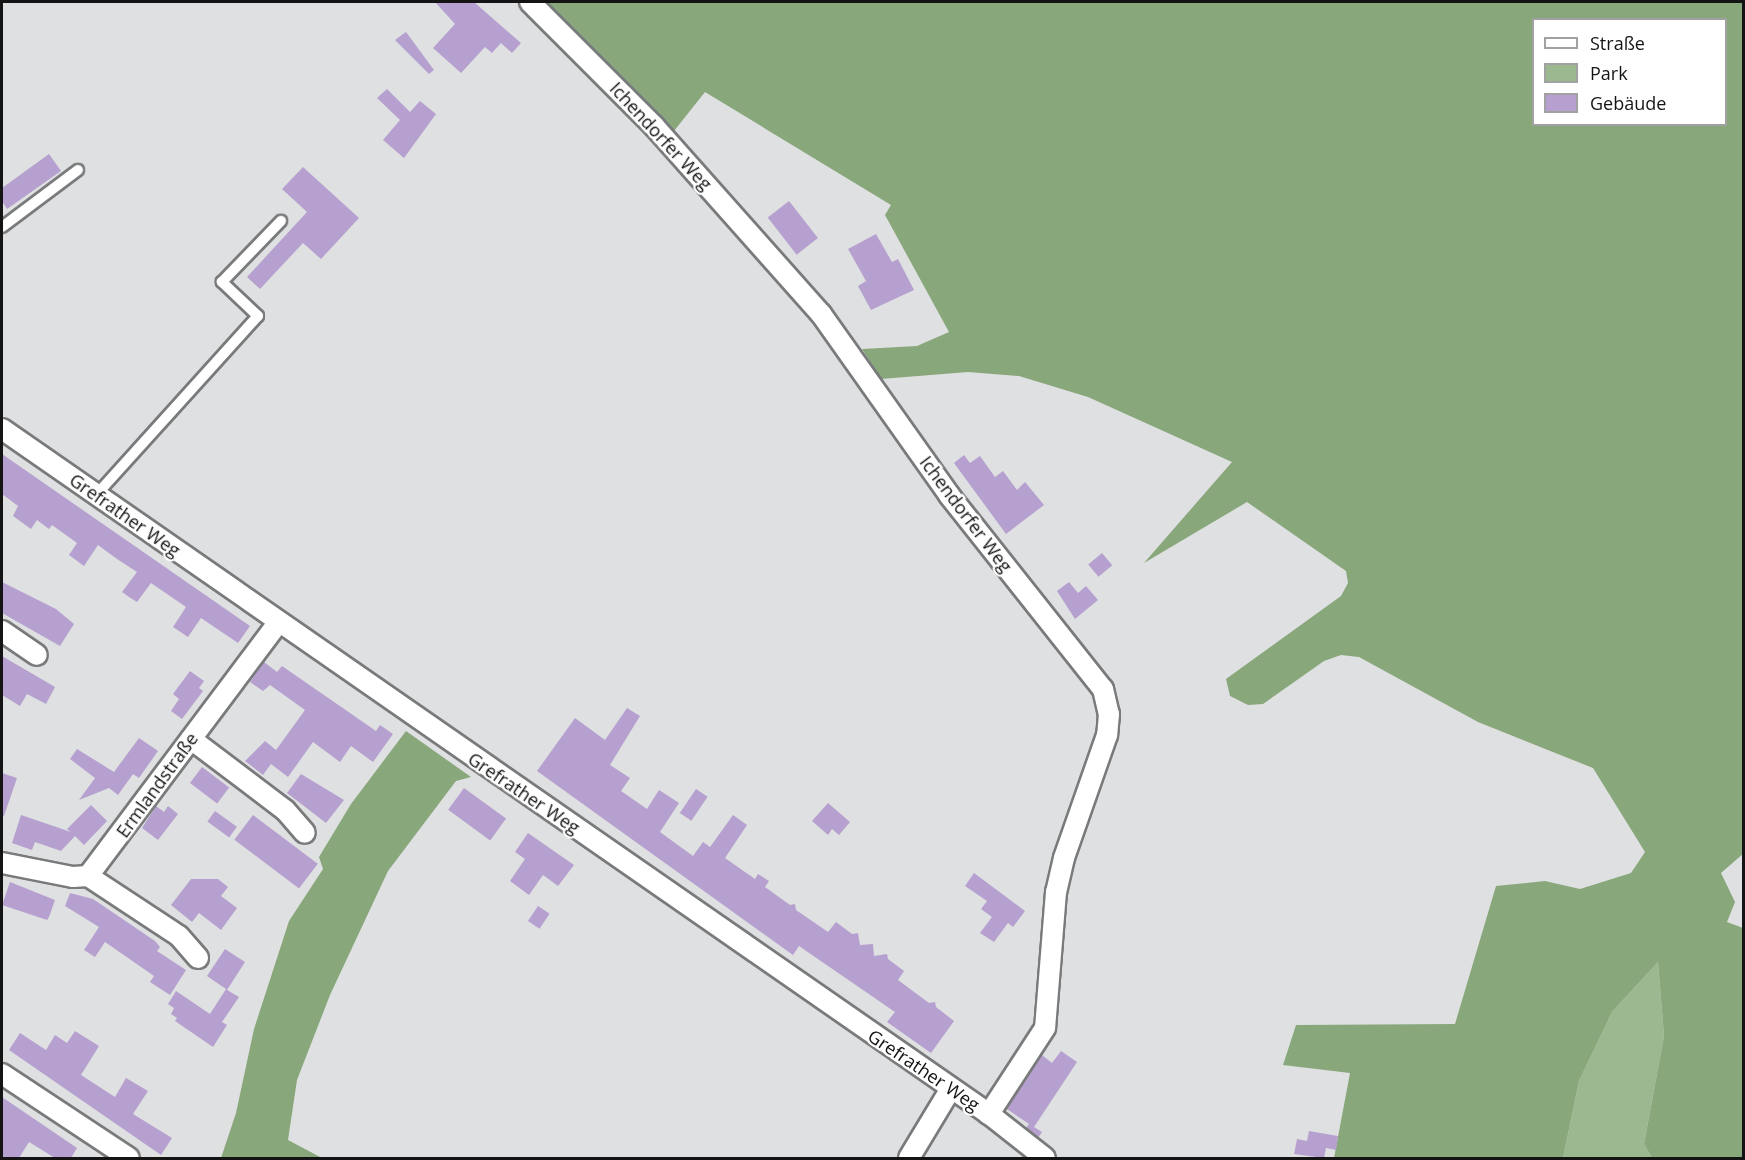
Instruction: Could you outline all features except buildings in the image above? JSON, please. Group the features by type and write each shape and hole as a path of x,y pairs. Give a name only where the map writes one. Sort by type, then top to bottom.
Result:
{"street":[{"name":"Ichendorfer Weg","path":"530,2 654,126 814,305 949,495 1103,689 1109,714 1107,735 1059,876 1045,1028 989,1114"},
{"name":"Grefrather Weg","path":"2,429 950,1090 989,1114 1045,1158"},
{"name":"Ermlandstraße","path":"88,876 278,623"},
{"path":"2,631 37,655"},
{"path":"191,739 285,810 305,833"},
{"path":"2,862 72,877 88,876 179,936 198,958"},
{"path":"2,1074 129,1158"},
{"path":"911,1158 950,1090"}],"lane":[{"path":"2,227 78,170"},
{"path":"97,494 258,316 222,282 281,221"}],"green space":[{"path":"546,2 1743,2 1744,853 1721,873 1735,902 1727,922 1743,928 1743,1158 1652,1158 1644,1144 1664,1036 1658,962 1612,1012 1579,1081 1563,1158 1334,1158 1350,1073 1283,1065 1296,1025 1455,1024 1496,886 1545,881 1580,889 1631,873 1645,852 1593,768 1478,722 1359,657 1341,655 1324,661 1263,704 1248,705 1230,696 1226,679 1341,596 1348,583 1346,571 1247,502 1144,563 1232,462 1088,397 1019,376 968,372 881,379 862,349 917,346 949,332 885,215 891,205 705,92 670,136"},
{"path":"406,731 471,777 456,781 388,871 330,995 297,1080 288,1140 322,1158 221,1158 236,1113 254,1029 289,921 323,869 319,857 351,804"},
{"path":"1658,962 1664,1036 1644,1144 1652,1158 1563,1158 1579,1081 1612,1012"}]}
